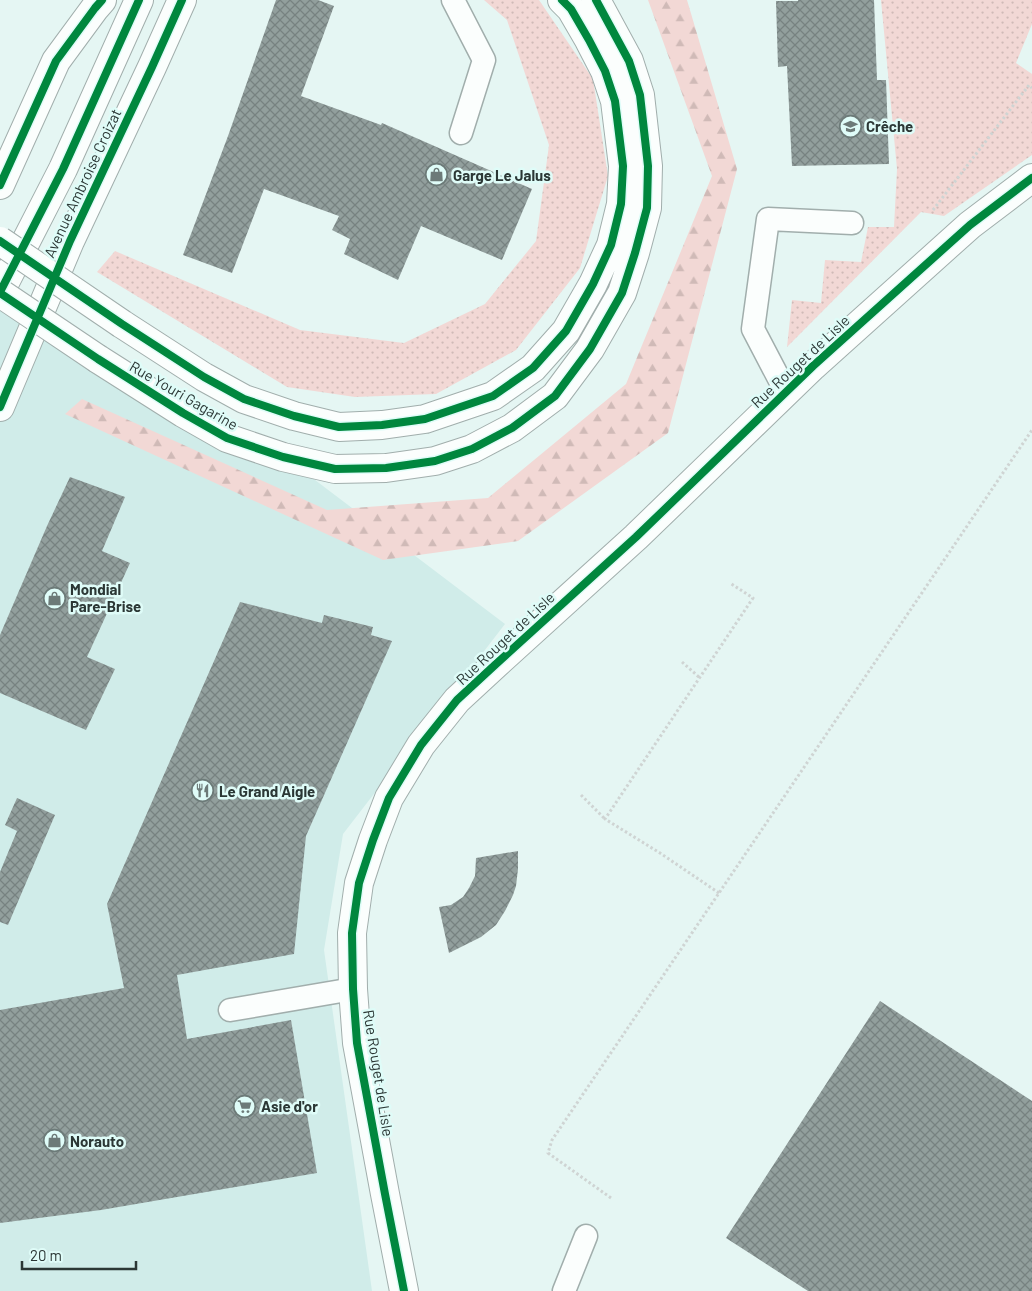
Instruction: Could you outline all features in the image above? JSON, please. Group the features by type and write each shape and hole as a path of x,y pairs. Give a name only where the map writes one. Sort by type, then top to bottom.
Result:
{"street":[{"path":"0,185 56,61 102,0"},
{"name":"Avenue Ambroise Croizat","path":"0,292 63,169 139,0"},
{"name":"Avenue Ambroise Croizat","path":"0,407 70,241 182,0"},
{"name":"Rue Youri Gagarine","path":"0,241 204,377 244,399 294,416 339,427 382,425 425,419 492,396 533,368 566,331 593,284 611,245 621,204 623,166 615,101 605,71 589,40 571,9 562,0"},
{"name":"Rue Youri Gagarine","path":"0,292 98,359 183,413 227,438 283,457 335,469 386,468 435,461 472,449 512,428 555,396 590,349 622,293 635,253 647,208 648,166 640,95 629,61 596,0"},
{"name":"Rue Rouget de Lisle","path":"404,1291 357,1043 353,989 352,934 359,883 389,798 421,746 458,700 636,536 813,366 970,225 1032,178"}],"lane":[{"path":"453,0 484,60 461,133"},
{"path":"786,392 753,329 768,219 852,224"},
{"path":"230,1010 353,989"},
{"path":"564,1291 586,1236"}],"path":[{"path":"929,214 1028,85 1032,88"},
{"path":"611,1198 548,1152 552,1140 1032,430"},
{"path":"605,818 753,598 730,583"},
{"path":"682,662 700,678"},
{"path":"581,795 605,818 719,894"}],"shaded area":[{"path":"0,294 290,461 505,624 343,834 324,950 372,1291 0,1291"}],"green space":[{"path":"484,0 539,0 593,79 608,176 580,268 516,350 436,394 355,397 287,387 97,272 115,251 300,330 404,343 485,304 536,241 549,145 507,20"},
{"path":"648,0 687,0 737,169 668,433 518,541 383,560 65,414 82,399 327,510 488,498 626,384 712,176"},
{"path":"881,0 1032,0 1032,24 1016,63 1032,74 1032,155 944,216 921,212 787,347 792,300 821,303 825,260 861,262 868,227 894,227 897,169"}],"building":[{"path":"276,0 318,0 334,6 301,96 381,125 382,123 532,189 502,260 421,226 398,280 344,254 350,239 332,230 339,216 264,189 232,273 183,255 228,136"},
{"path":"874,0 877,80 886,80 889,164 792,166 787,66 778,67 776,1"},
{"path":"70,477 125,497 102,551 130,563 87,657 115,669 86,730 0,693 0,635"},
{"path":"240,602 322,623 324,615 373,627 371,635 392,641 306,836 294,954 177,975 187,1039 291,1020 317,1173 101,1210 0,1223 0,1010 124,988 107,904"},
{"path":"17,798 55,815 8,925 0,922 0,872 17,831 5,825"},
{"path":"518,851 516,886 505,911 496,925 481,937 449,953 439,907 451,905 463,897 475,876 476,858"},
{"path":"880,1001 1032,1101 1032,1291 808,1291 726,1238"}],"cycle path":[{"path":"0,185 56,61 102,0"},
{"path":"0,292 63,169 139,0"},
{"path":"0,407 70,241 182,0"},
{"path":"0,241 204,377 244,399 294,416 339,427 382,425 425,419 493,396 533,368 566,331 593,284 611,245 621,204 623,166 615,101 605,71 589,40 571,9 562,0"},
{"path":"0,293 183,413 227,438 283,457 335,469 386,468 435,461 472,449 512,428 555,396 590,349 622,293 635,253 647,208 648,166 640,95 629,61 596,0"},
{"path":"404,1291 357,1043 353,989 352,933 359,883 389,798 421,745 457,700 636,537 813,366 970,225 1032,178"}],"place":[{"name":"Crêche","path":"850,126"},
{"name":"Garge Le Jalus","path":"437,175"},
{"name":"Mondial Pare-Brise","path":"54,598"},
{"name":"Le Grand Aigle","path":"203,791"},
{"name":"Asie d'or","path":"245,1106"},
{"name":"Norauto","path":"54,1141"}]}
